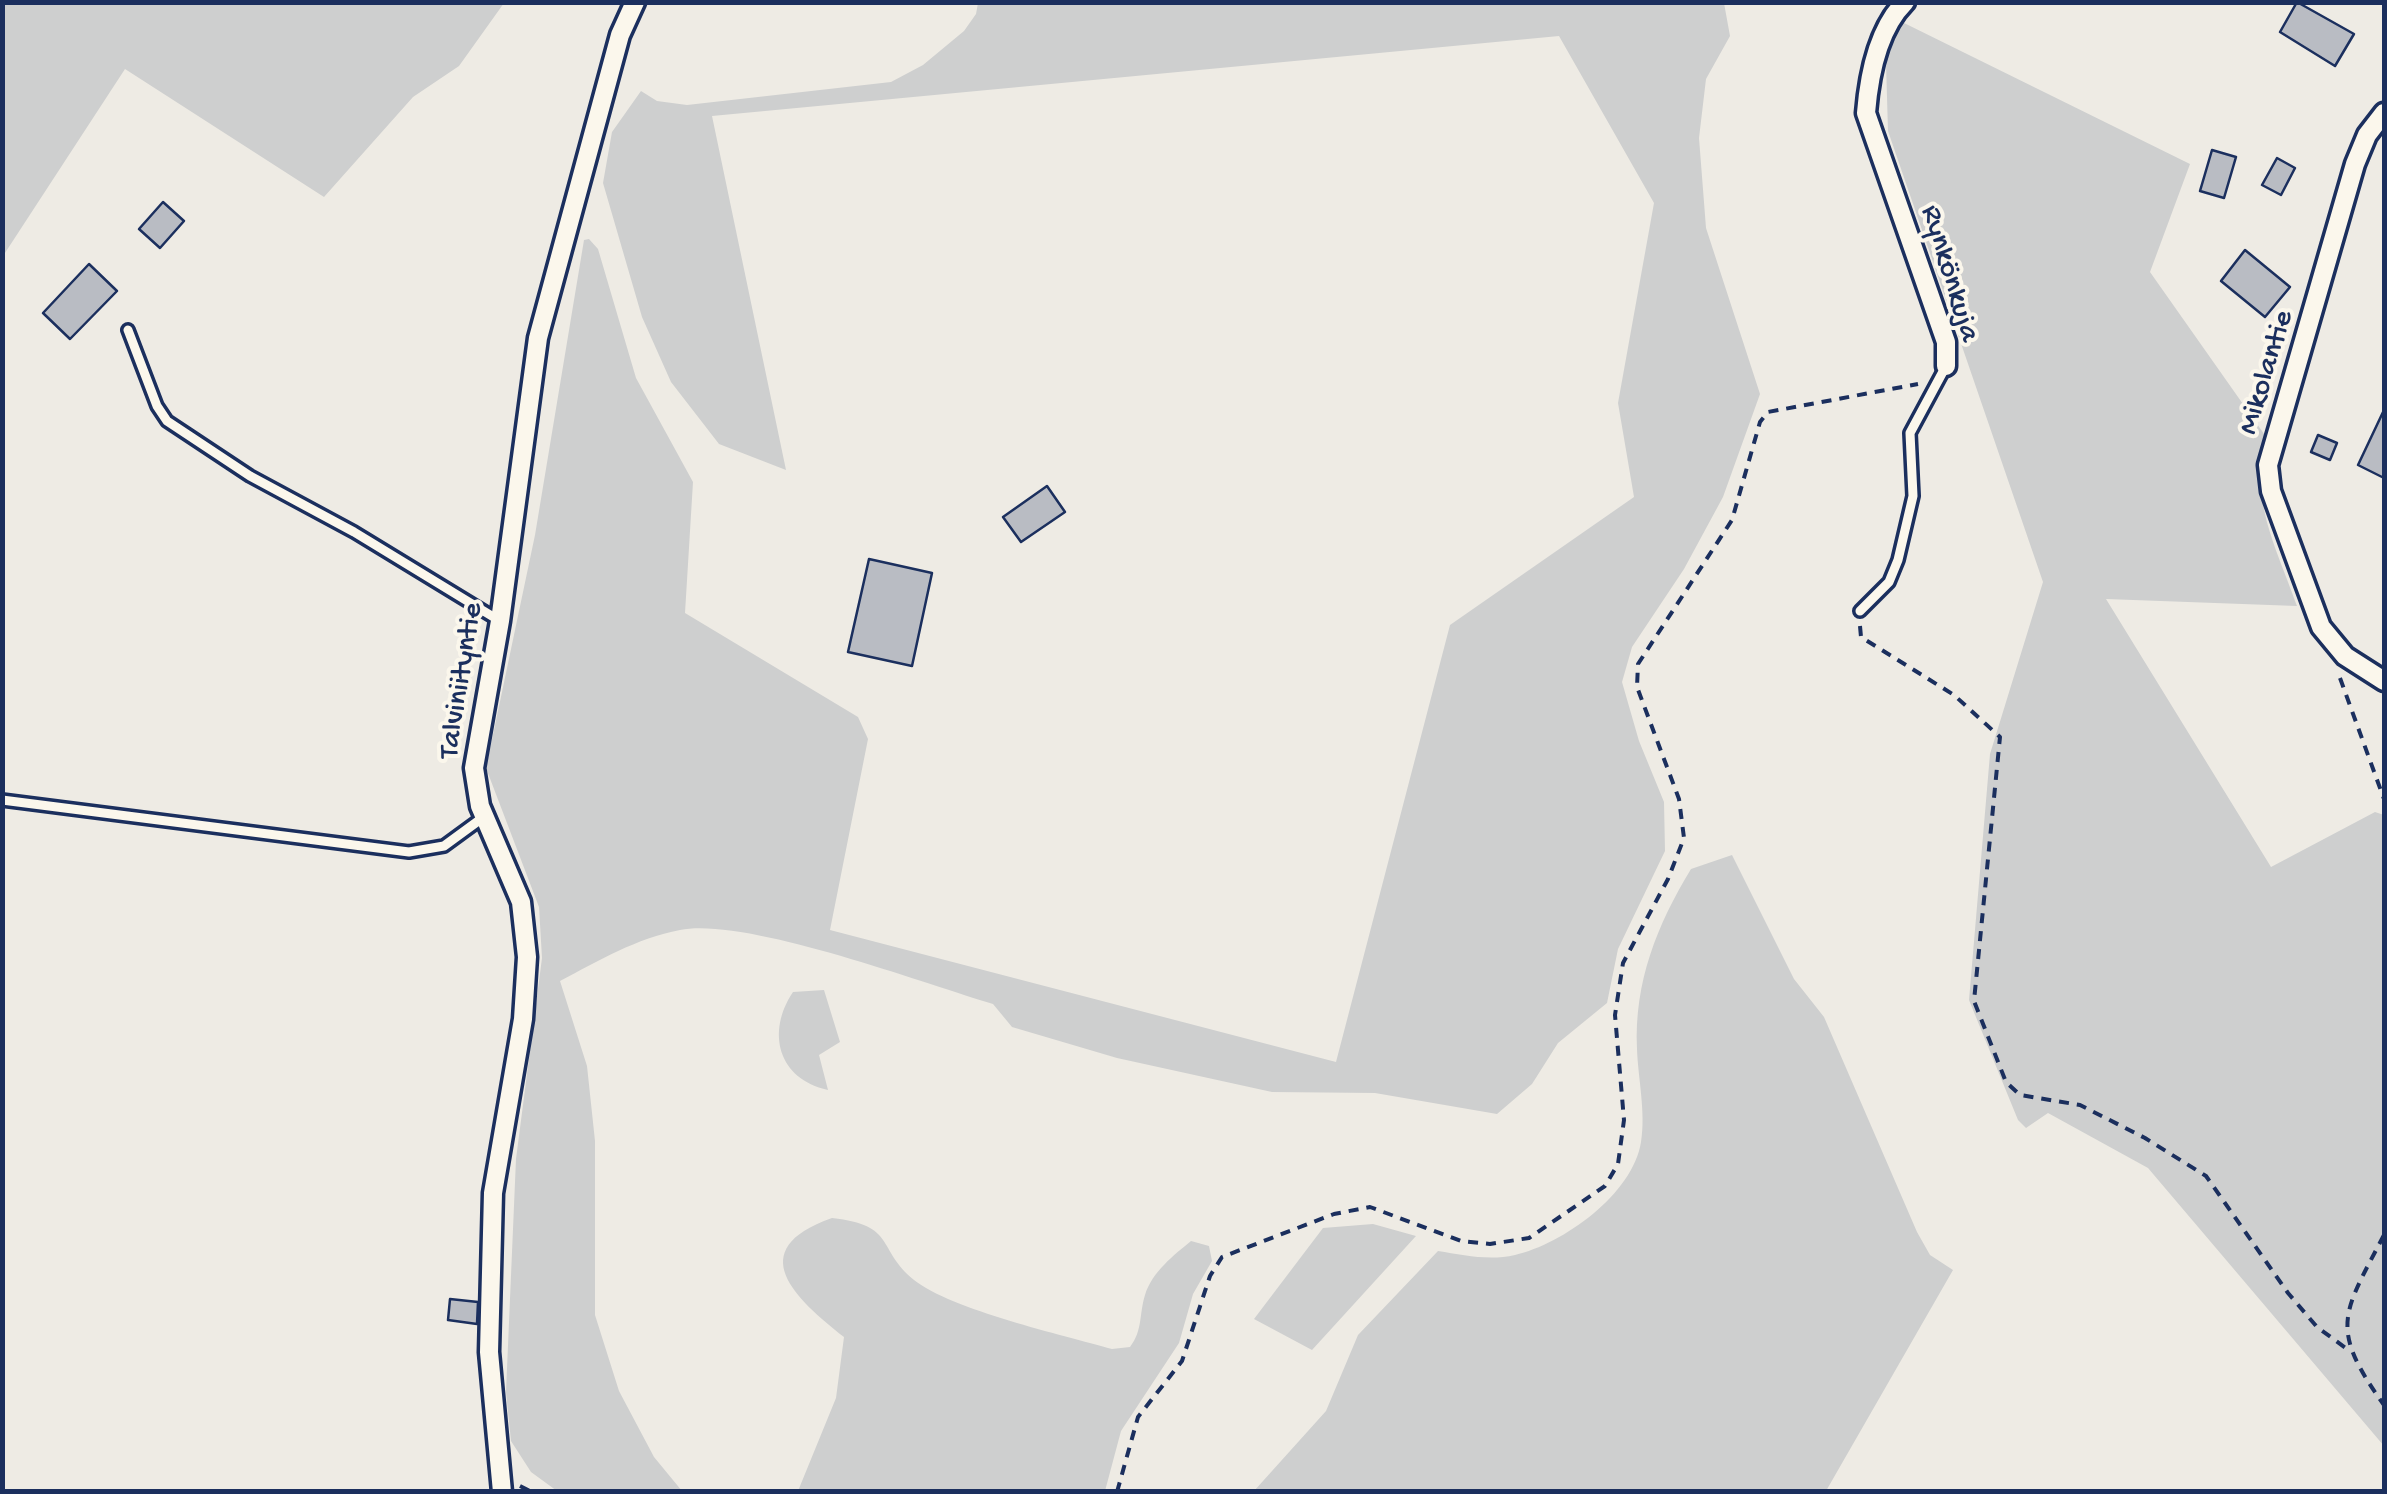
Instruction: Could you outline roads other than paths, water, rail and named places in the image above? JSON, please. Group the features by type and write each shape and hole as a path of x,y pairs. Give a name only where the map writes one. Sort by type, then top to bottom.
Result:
{"street":[{"name":"Talviniityntie","path":"502,1492 489,1352 493,1192 523,1019 527,957 522,902 485,816 474,768 500,622 548,294 620,35 635,2"},
{"name":"Rynkönkuja","path":"1905,2 1883,38 1869,79 1866,113 1946,342 1942,374"},
{"name":"Mikolantie","path":"2384,113 2355,164 2268,465 2271,491 2321,627 2345,656 2384,681"}],"lane":[{"path":"128,330 156,406 167,421 250,476 354,532 500,622"},
{"name":"Rynkönkuja","path":"1860,612 1889,582 1898,560 1913,496 1910,433 1942,374"},
{"path":"2,800 409,852 444,846 485,816"}]}
